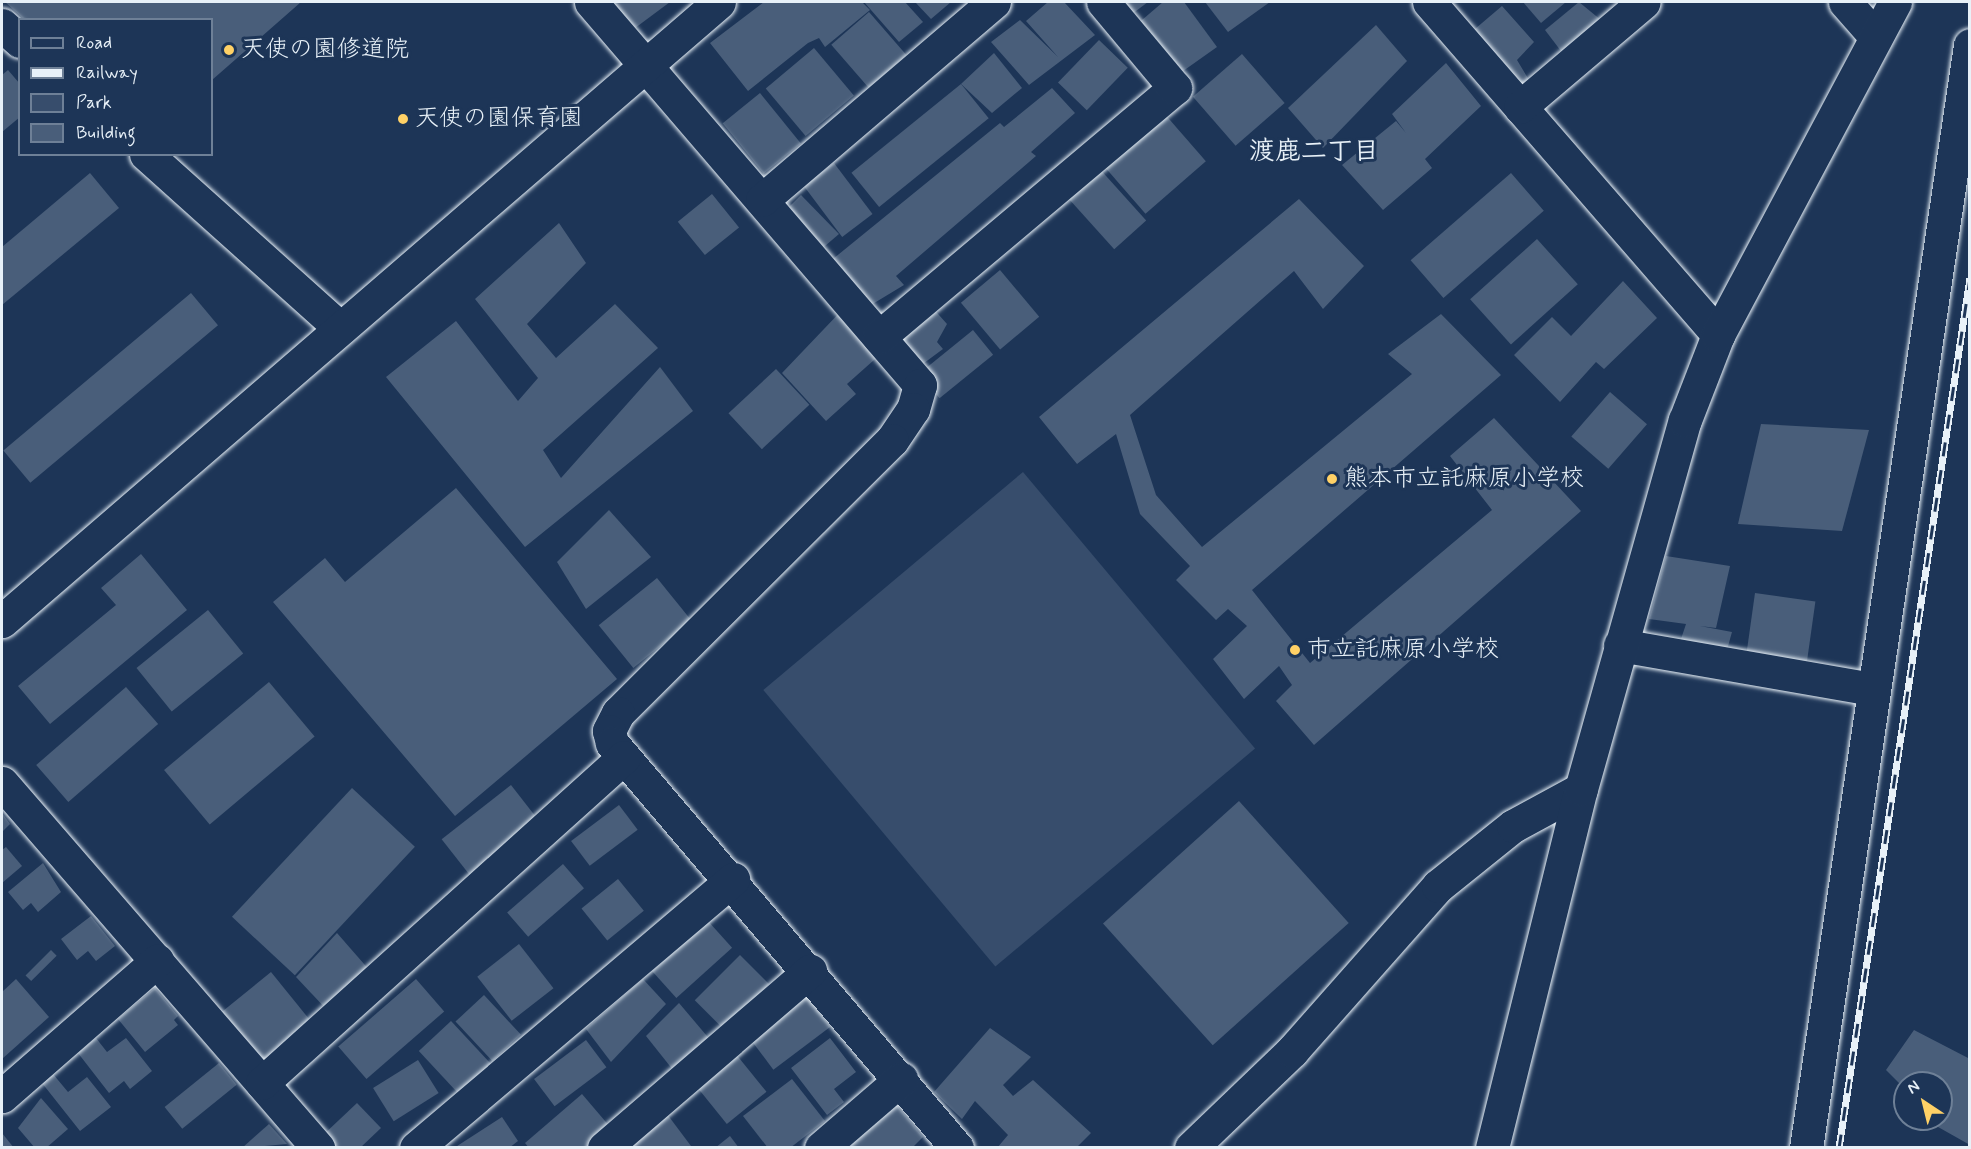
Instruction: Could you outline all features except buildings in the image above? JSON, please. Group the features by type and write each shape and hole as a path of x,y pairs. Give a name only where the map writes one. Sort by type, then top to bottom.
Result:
{"street":[{"path":"591,2 920,385 913,409 892,440 618,713 609,731 624,757 733,879 957,1148"},
{"path":"6,608 340,328 718,2"},
{"path":"762,200 994,2"},
{"path":"879,337 1175,88 1103,2"},
{"path":"1429,2 1718,335"},
{"path":"1520,107 1644,2"},
{"path":"1845,2 1874,35"},
{"path":"1492,1148 1581,789 1685,420 1718,335 1874,35 1895,2"},
{"path":"2,25 18,39"},
{"path":"1806,1148 1970,45"},
{"path":"149,156 340,328"},
{"path":"1620,645 1873,689"},
{"path":"262,1083 624,757"},
{"path":"2,783 318,1148"},
{"path":"1191,1148 1292,1051 1438,886 1513,826 1581,789"},
{"path":"416,1148 733,879"},
{"path":"2,1096 157,961"},
{"path":"604,1148 810,971"},
{"path":"821,1148 901,1079"}],"green space":[{"path":"1023,472 1255,749 995,966 763,690"}],"railway":[{"path":"1839,1148 1970,278"}],"place":[{"name":"天使の園修道院","path":"229,50"},
{"name":"天使の園保育園","path":"403,119"},
{"name":"熊本市立託麻原小学校","path":"1332,479"},
{"name":"市立託麻原小学校","path":"1295,650"}],"district":[{"name":"渡鹿二丁目","path":"1314,153"}]}
